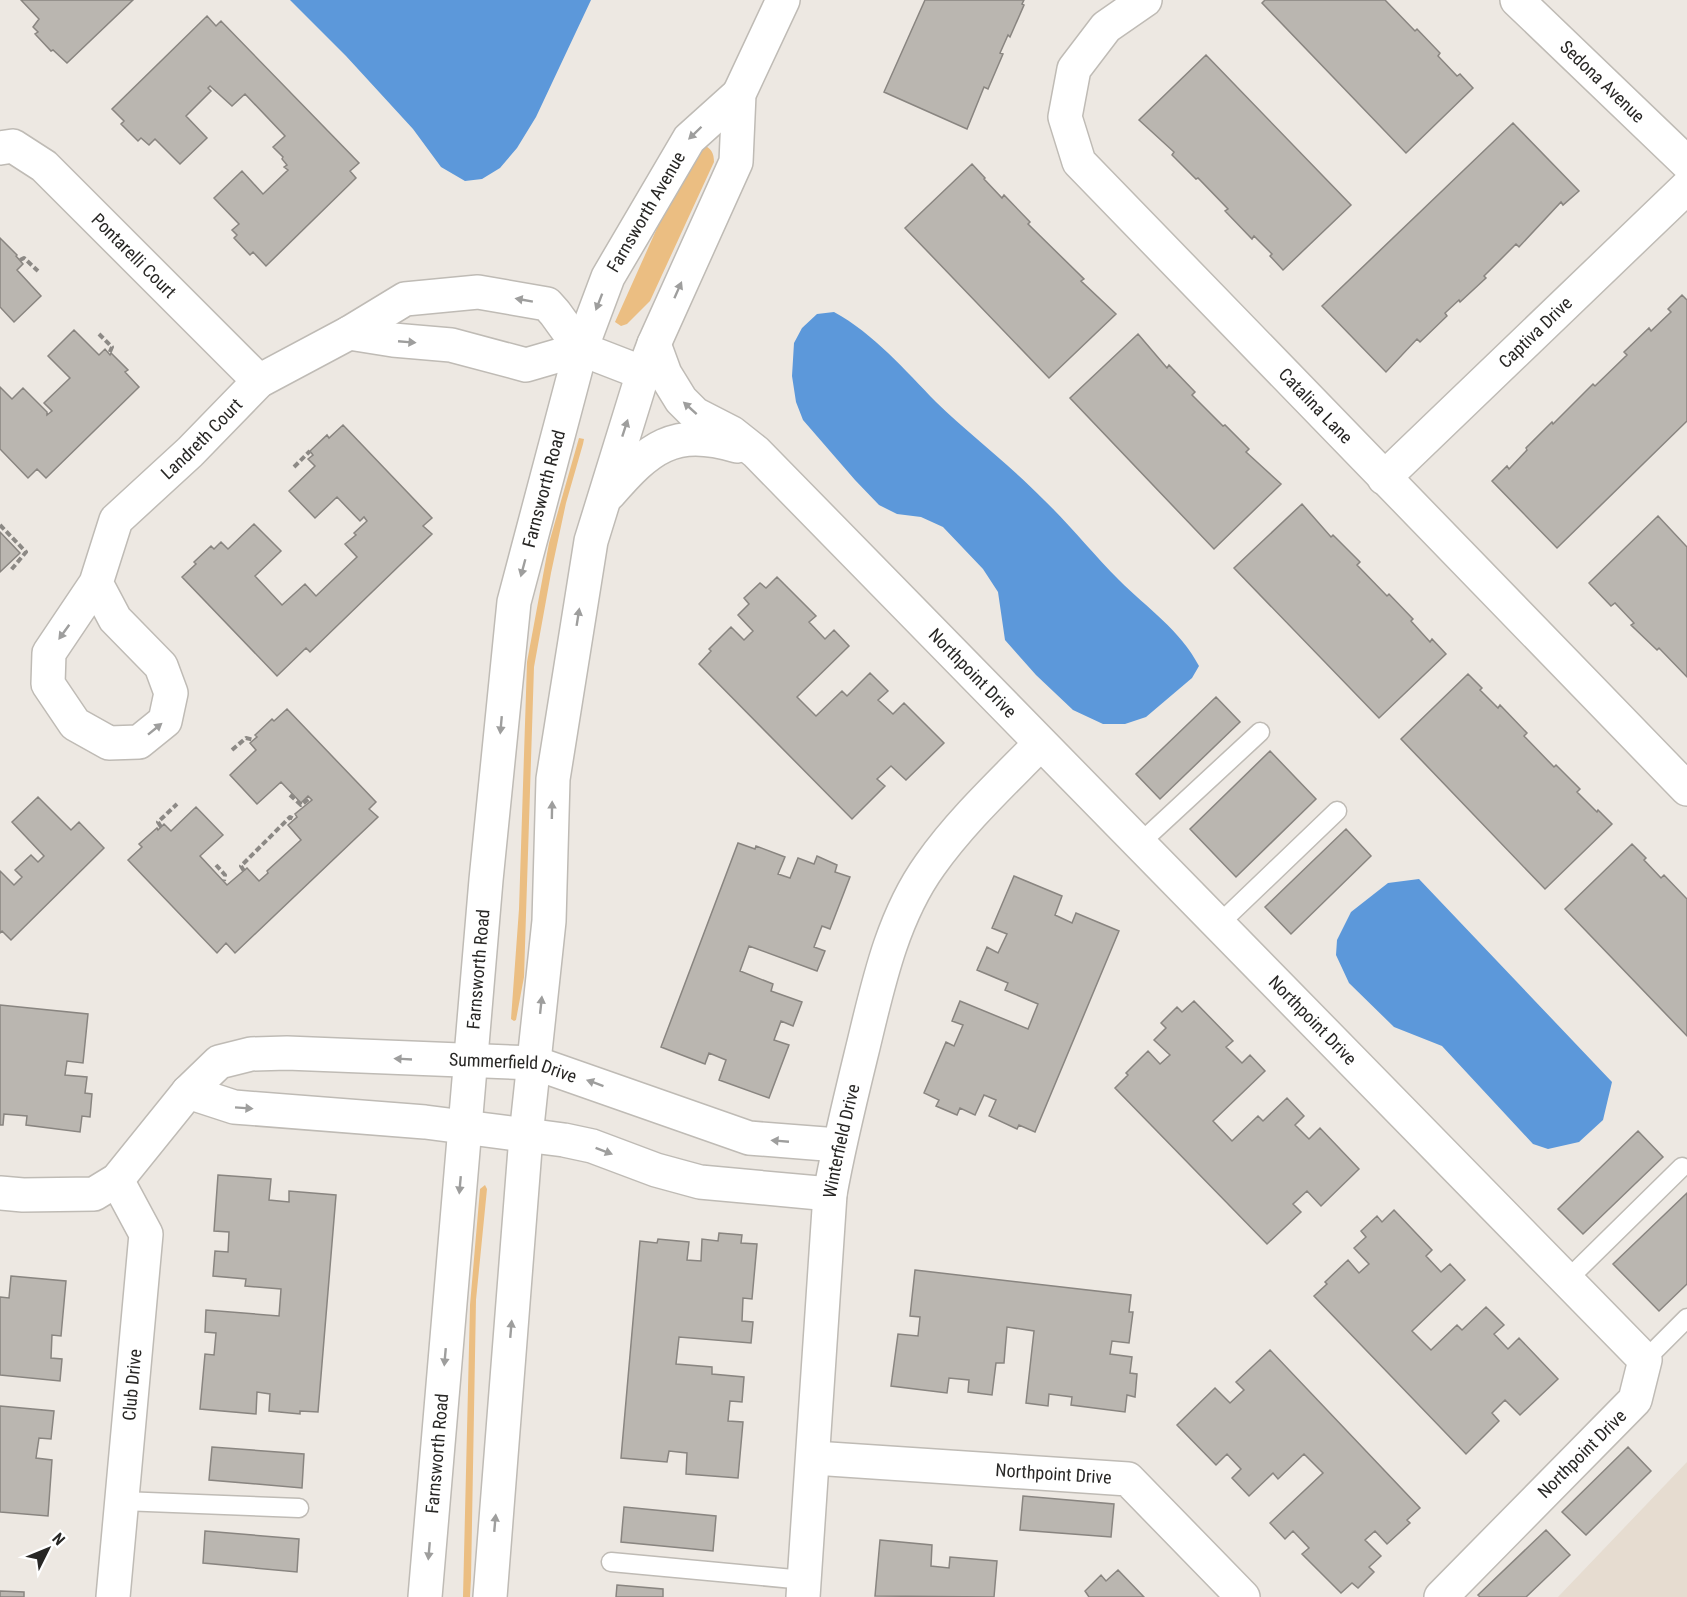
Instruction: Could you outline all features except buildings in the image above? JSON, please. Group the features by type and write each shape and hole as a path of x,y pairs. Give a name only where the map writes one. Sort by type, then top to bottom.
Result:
{"street":[{"name":"Farnsworth Avenue","path":"649,358 736,162 739,94 783,0"},
{"name":"Catalina Lane","path":"1145,0 1106,27 1074,69 1065,117 1079,162 1687,789"},
{"name":"Sedona Avenue","path":"1517,0 1687,163"},
{"name":"Farnsworth Avenue","path":"581,349 608,277 689,139 739,94"},
{"name":"Pontarelli Court","path":"0,148 13,146 44,166 259,381"},
{"name":"Captiva Drive","path":"1384,478 1687,187"},
{"name":"Landreth Court","path":"96,583 115,619 161,666 171,693 165,721 139,742 109,743 75,724 48,684 49,653 96,583 116,520 190,452 259,381 349,333 405,299 478,292 547,304 581,349"},
{"path":"349,333 393,340 451,345 526,365 581,349 649,358 591,541 553,779 549,921 526,1136 490,1597"},
{"name":"Farnsworth Road","path":"425,1597 486,880 513,602 581,349"},
{"name":"Northpoint Drive","path":"649,358 665,374 681,400 695,414 732,433 756,452 1645,1360 1635,1400 1441,1597"},
{"path":"601,504 634,465 650,452 671,443 686,439 706,439 756,452"},
{"name":"Winterfield Drive","path":"803,1589 814,1458 830,1194 838,1145 874,1003 899,918 929,866 962,824 1040,744"},
{"name":"Summerfield Drive","path":"0,1193 94,1194 117,1180 188,1092 219,1062 251,1054 287,1053 535,1063 749,1138 838,1145"},
{"path":"188,1092 234,1107 418,1121 592,1146 656,1170 700,1182 830,1194"},
{"name":"Club Drive","path":"113,1597 147,1234 117,1180"},
{"name":"Northpoint Drive","path":"814,1458 1128,1479 1243,1597"}],"lane":[{"path":"1139,844 1260,732"},
{"path":"1218,925 1337,811"},
{"path":"1567,1280 1682,1167"},
{"path":"1645,1360 1687,1318"},
{"path":"122,1502 299,1508"},
{"path":"611,1562 803,1589"}],"path":[{"path":"20,260 24,258 38,271"},
{"path":"99,334 112,347 109,354"},
{"path":"294,467 310,451"},
{"path":"0,525 26,552 11,570"},
{"path":"232,750 246,738 254,740"},
{"path":"290,795 302,805 310,798"},
{"path":"161,827 158,822 177,804"},
{"path":"244,871 241,866 256,850 290,817 294,819"},
{"path":"216,865 225,875 224,881"}],"shaded area":[{"path":"702,145 711,151 714,162 650,301 627,324 621,326 615,322 692,150"},
{"path":"579,438 584,439 566,503 534,667 524,977 514,1021 511,1019 519,909 527,662 549,543"},
{"path":"485,1185 487,1189 476,1300 471,1579 470,1597 463,1597 470,1305 480,1189"},
{"path":"1687,1462 1687,1597 1558,1597"}],"water":[{"path":"290,0 591,0 536,117 517,148 500,168 482,179 465,181 441,167 413,129 346,56"},
{"path":"834,312 876,342 901,365 949,415 1031,487 1119,580 1173,630 1199,666 1192,678 1146,717 1125,724 1103,724 1073,710 1036,675 1005,640 998,592 983,569 943,527 921,517 897,514 879,505 803,420 796,402 792,376 794,343 802,328 817,314"},
{"path":"1419,879 1612,1082 1603,1120 1579,1142 1548,1149 1533,1144 1442,1046 1394,1027 1349,983 1336,955 1337,940 1351,912 1388,883"}]}
